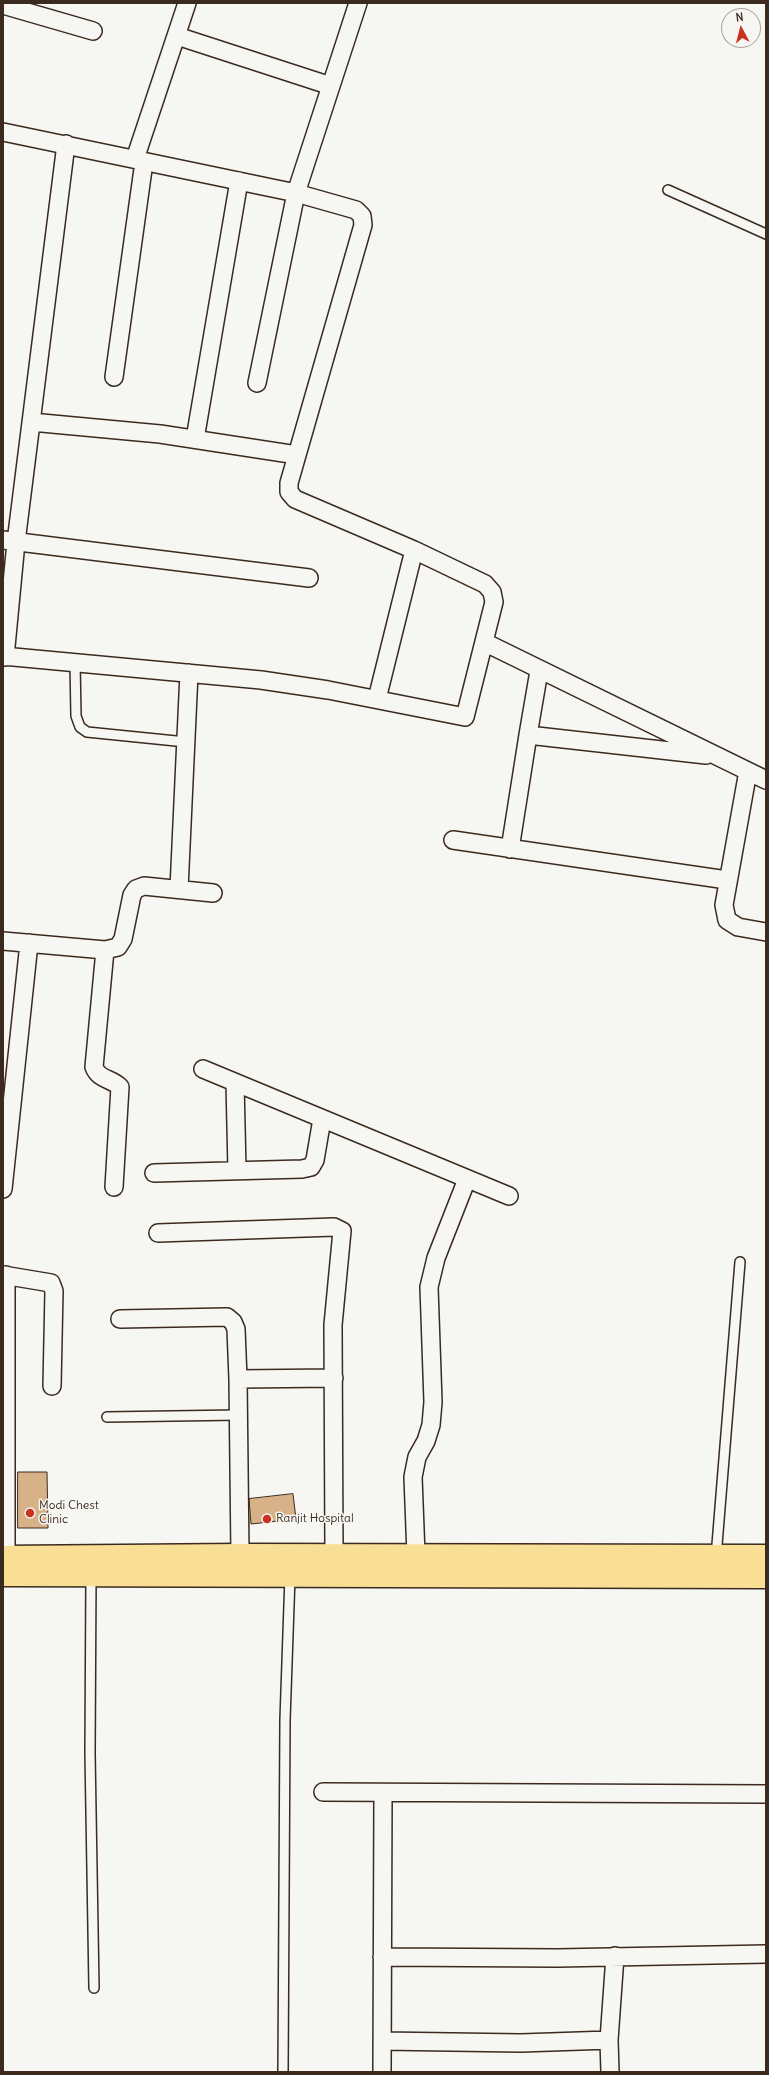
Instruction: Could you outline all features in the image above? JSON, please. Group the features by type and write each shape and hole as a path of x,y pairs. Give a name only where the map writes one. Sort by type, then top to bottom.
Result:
{"highway":[{"path":"4,1563 240,1555 766,1556"},
{"path":"4,1563 91,1576 766,1577"}],"street":[{"path":"114,377 140,160 186,3"},
{"path":"257,383 296,193 358,3"},
{"path":"3,5 93,31"},
{"path":"177,36 331,86"},
{"path":"3,132 66,144 296,193 356,210 362,216 363,225 288,483 289,492 295,499 414,550 485,584 492,592 494,602 465,717 377,699 261,680 4,656 10,541 31,422 66,144"},
{"path":"194,438 239,181"},
{"path":"31,422 194,438 297,455"},
{"path":"10,541 309,578"},
{"path":"377,699 414,550"},
{"path":"484,642 539,671 766,780"},
{"path":"510,848 539,671"},
{"path":"179,889 189,673"},
{"path":"528,735 719,757"},
{"path":"748,771 727,880 724,905 727,920 738,927 766,932"},
{"path":"453,840 727,880"},
{"path":"3,941 105,950 118,947 123,940 132,895 136,889 144,886 213,894"},
{"path":"3,1189 29,943"},
{"path":"105,950 94,1067 101,1078 116,1083 120,1087 114,1187"},
{"path":"202,1069 510,1196"},
{"path":"235,1083 236,1170"},
{"path":"154,1173 302,1169 310,1167 315,1160 322,1119"},
{"path":"416,1556 413,1476 417,1457 426,1442 431,1425 433,1402 429,1287 436,1258 467,1179"},
{"path":"158,1233 306,1227 339,1228 342,1236 336,1281 333,1325 334,1555"},
{"path":"4,1563 5,1275 51,1283 54,1291 52,1386"},
{"path":"120,1319 227,1317 233,1322 236,1329 238,1378 240,1555"},
{"path":"238,1378 334,1378"},
{"path":"323,1792 766,1795 766,1791"},
{"path":"382,2072 383,1793"},
{"path":"382,1957 558,1958 766,1954"},
{"path":"610,2072 609,2040 615,1956"},
{"path":"382,2042 521,2043 609,2040"}],"lane":[{"path":"668,190 766,234"},
{"path":"75,663 76,716 80,727 87,732 186,742"},
{"path":"716,1557 740,1262"},
{"path":"106,1417 238,1415"},
{"path":"91,1576 90,1753 94,1988"},
{"path":"283,2072 286,1720 290,1576"}],"building":[{"path":"18,1472 47,1472 48,1528 18,1528"},
{"path":"293,1494 296,1519 251,1524 249,1499"}],"place":[{"name":"Modi Chest Clinic","path":"30,1513"},
{"name":"Ranjit Hospital","path":"267,1519"}]}
